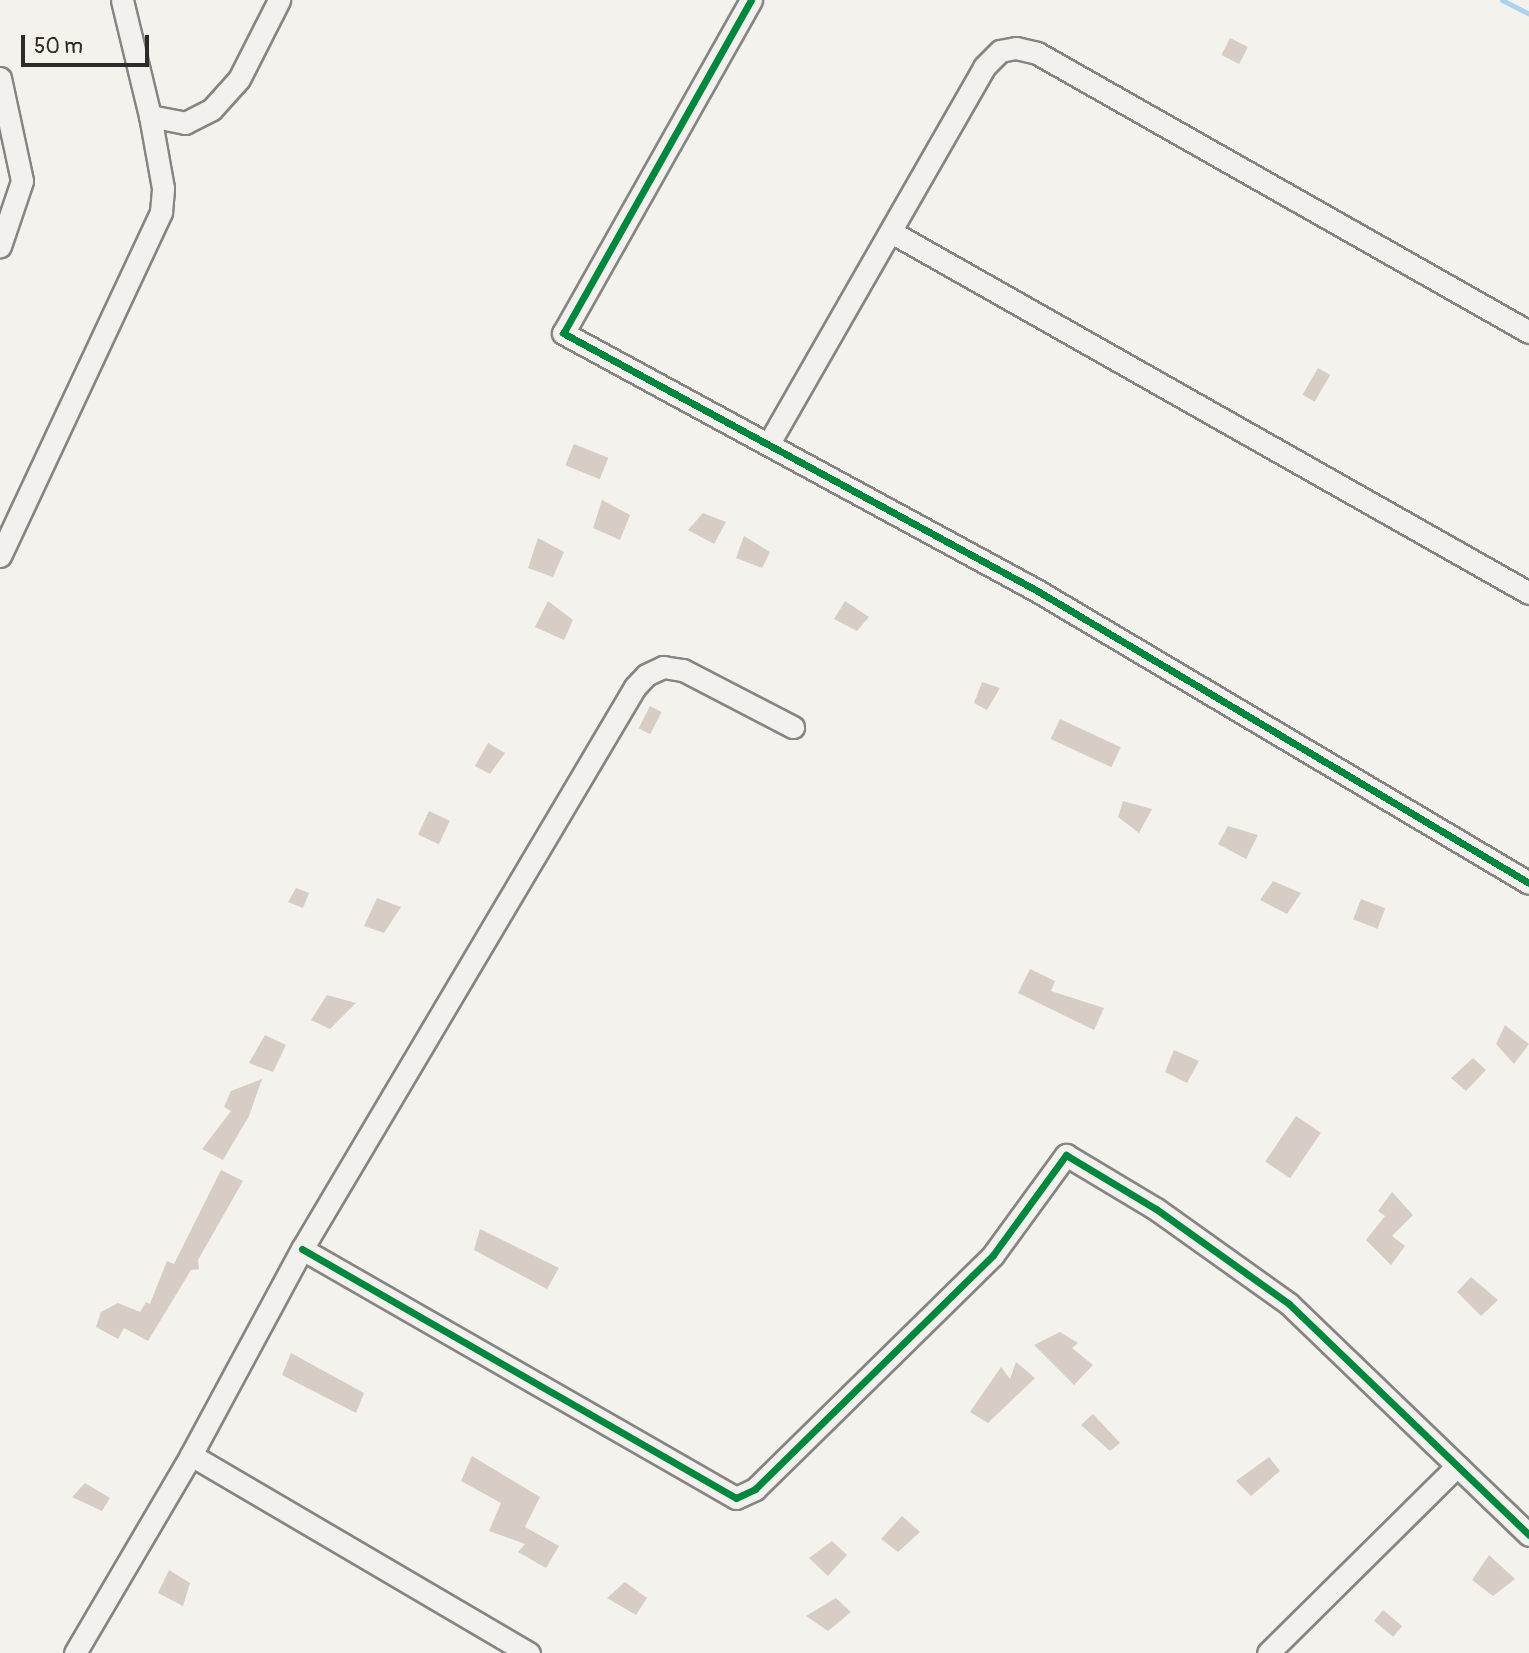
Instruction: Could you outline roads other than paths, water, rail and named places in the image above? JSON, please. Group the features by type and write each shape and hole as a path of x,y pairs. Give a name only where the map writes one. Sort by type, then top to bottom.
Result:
{"street":[{"path":"0,556 153,238 163,188 122,0"},
{"path":"149,116 185,124 212,109 239,79 279,0"},
{"path":"751,0 563,333 1036,590 1529,883"},
{"path":"769,443 893,233 985,66 1000,51 1016,48 1037,53 1529,332"},
{"path":"0,78 22,181 0,246"},
{"path":"893,233 1529,593"},
{"path":"75,1653 191,1455 302,1249 646,674 663,667 683,670 793,727"},
{"path":"302,1249 736,1498 755,1489 993,1255 1066,1155 1156,1209 1289,1304 1529,1535"},
{"path":"191,1455 529,1653"},
{"path":"1268,1653 1457,1466"}],"waterway":[{"path":"1502,0 1529,14"}]}
